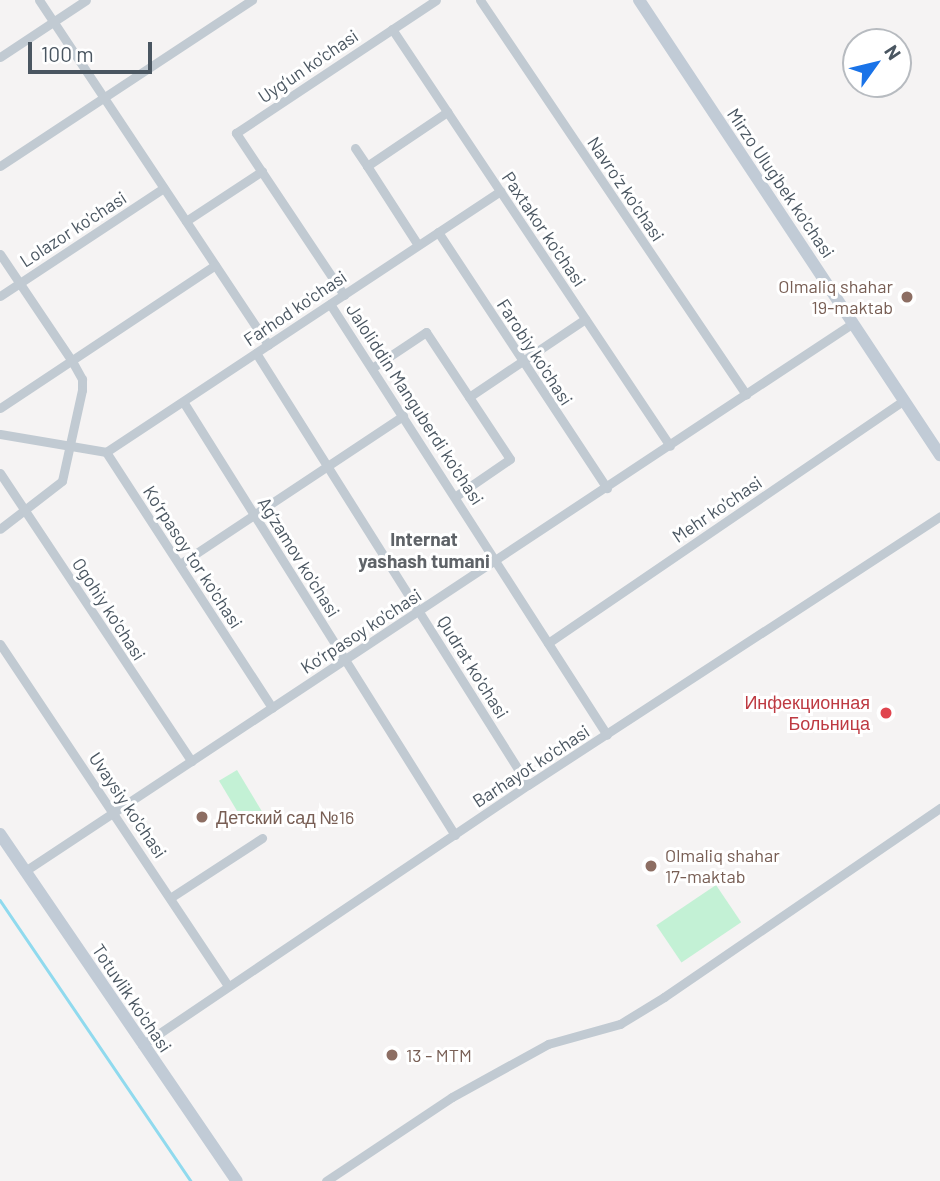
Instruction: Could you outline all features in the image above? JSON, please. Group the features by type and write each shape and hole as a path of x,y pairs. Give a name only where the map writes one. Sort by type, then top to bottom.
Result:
{"main road":[{"name":"Mirzo Ulug'bek ko'chasi","path":"639,0 940,455"},
{"name":"Totuvlik ko'chasi","path":"0,834 237,1181"}],"street":[{"path":"39,0 268,345"},
{"path":"0,57 86,0"},
{"path":"0,166 252,0"},
{"name":"Uyg‘un ko'chasi","path":"344,295 236,133 436,0"},
{"name":"Navro‘z ko'chasi","path":"480,0 746,395"},
{"name":"Paxtakor ko'chasi","path":"392,29 670,446"},
{"path":"367,166 447,112"},
{"path":"355,148 418,246"},
{"path":"186,221 262,171"},
{"name":"Lolazor ko'chasi","path":"0,296 164,188"},
{"name":"Farhod ko'chasi","path":"106,452 184,403 500,191"},
{"name":"Farobiy ko'chasi","path":"438,232 607,488"},
{"path":"0,254 82,379 72,446 62,481 26,511 0,528"},
{"path":"0,408 215,265"},
{"name":"Jaloliddin Manguberdi ko'chasi","path":"330,304 456,496 607,735"},
{"path":"469,397 585,319"},
{"name":"Ko‘rpasoy ko'chasi","path":"25,871 853,323"},
{"path":"372,368 426,332 510,459 456,496"},
{"name":"Qudrat ko'chasi","path":"256,353 528,785"},
{"name":"Mehr ko'chasi","path":"548,643 904,400"},
{"name":"Ag‘zamov ko'chasi","path":"184,403 455,835"},
{"path":"180,564 403,416"},
{"path":"0,434 106,452"},
{"name":"Ko‘rpasoy tor ko'chasi","path":"106,452 272,708"},
{"name":"Ogohiy ko'chasi","path":"0,473 191,761"},
{"name":"Barhayot ko'chasi","path":"142,1045 227,985 528,785 940,516"},
{"name":"Uvaysiy ko'chasi","path":"0,644 227,985"},
{"path":"326,1181 452,1097 548,1044 620,1024 664,997 940,808"},
{"path":"170,898 262,838"}],"green space":[{"path":"237,770 264,815 246,825 219,781"},
{"path":"716,885 741,922 681,963 656,925"}],"waterway":[{"path":"0,900 191,1181"}],"place":[{"name":"Olmaliq shahar 19-maktab","path":"907,297"},
{"name":"Инфекционная Больница","path":"886,713"},
{"name":"Детский сад №16","path":"202,817"},
{"name":"Olmaliq shahar 17-maktab","path":"651,866"},
{"name":"13 - MTM","path":"392,1055"}],"district":[{"name":"Internat yashash tumani","path":"424,550"}]}
